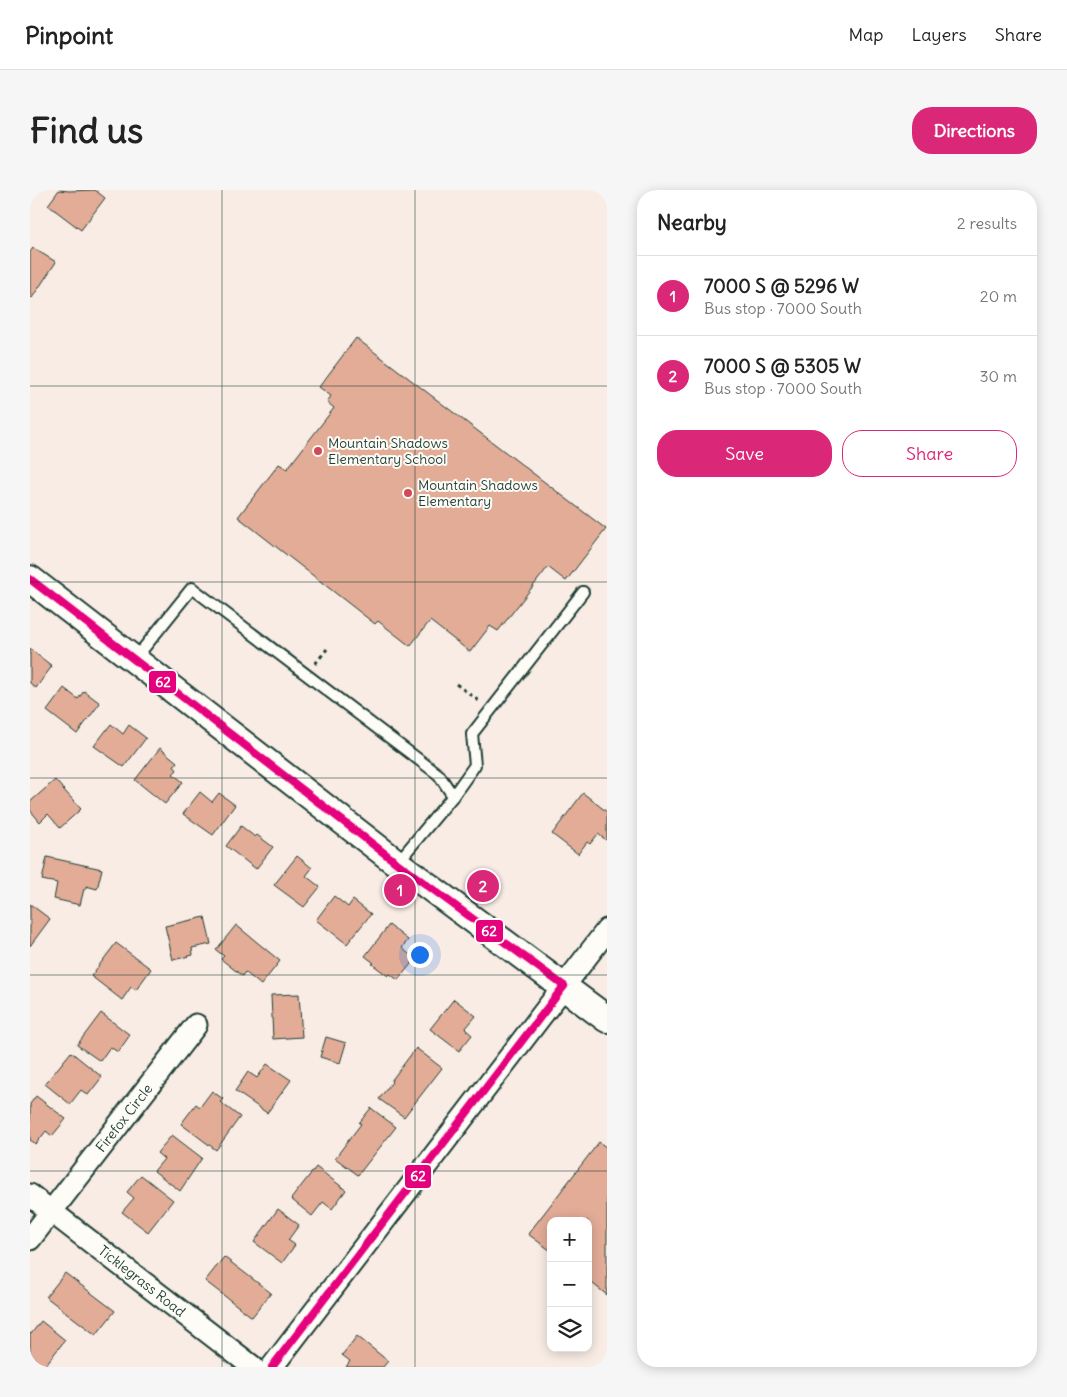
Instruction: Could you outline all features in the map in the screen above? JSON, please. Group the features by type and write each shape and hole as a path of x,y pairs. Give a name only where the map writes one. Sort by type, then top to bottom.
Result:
{"street":[{"path":"30,579 397,863 607,1019"},
{"path":"272,1367 607,930"},
{"name":"Firefox Circle","path":"30,1239 196,1025"},
{"name":"Ticklegrass Road","path":"30,1194 253,1367"}],"lane":[{"path":"134,660 192,588 439,775 454,796"},
{"path":"397,863 454,796 475,765 472,734 583,592"}],"path":[{"path":"456,684 491,710"}],"building":[{"path":"59,190 95,190 105,198 81,230 48,205"},
{"path":"33,248 56,262 32,298 30,296 30,252"},
{"name":"Mountain Shadows Elementary","path":"356,338 606,529 566,581 548,567 498,631 490,626 470,652 430,621 410,646 378,621 375,624 238,517 279,464 287,469 334,408 327,402 331,396 319,387"},
{"path":"30,649 52,666 36,688 30,683"},
{"path":"64,688 78,699 84,691 100,703 77,734 47,711"},
{"path":"111,724 123,734 129,725 146,738 124,767 94,746"},
{"path":"160,748 177,762 174,766 177,770 173,774 183,782 165,804 135,780"},
{"path":"55,780 81,809 60,828 48,814 40,822 30,810 30,802"},
{"path":"200,792 212,802 219,793 235,805 213,835 183,814"},
{"path":"583,793 607,812 607,838 606,840 598,834 590,844 587,842 578,854 552,834"},
{"path":"241,826 255,837 257,835 273,847 256,869 226,846"},
{"path":"297,856 312,868 306,876 320,887 304,907 274,885"},
{"path":"47,857 102,869 97,889 86,886 80,905 54,899 57,883 42,880"},
{"path":"334,896 348,907 353,900 371,914 347,944 316,920"},
{"path":"30,904 50,919 30,946"},
{"path":"205,917 211,944 192,948 193,955 173,960 165,926"},
{"path":"236,925 280,961 261,985 245,972 242,976 221,959 224,956 216,950"},
{"path":"389,925 408,940 402,948 415,959 398,980 390,974 388,976 365,956"},
{"path":"116,943 151,969 136,990 131,987 122,1000 91,976"},
{"path":"299,994 302,1037 273,1039 271,995"},
{"path":"454,999 476,1016 465,1029 472,1035 459,1051 430,1029"},
{"path":"101,1013 130,1035 118,1052 110,1047 100,1061 77,1045"},
{"path":"326,1037 346,1043 340,1063 320,1057"},
{"path":"416,1048 442,1068 404,1117 379,1099"},
{"path":"71,1052 102,1077 88,1095 81,1090 70,1104 45,1084"},
{"path":"267,1064 291,1080 267,1113 235,1091 248,1072 257,1078"},
{"path":"212,1091 223,1099 220,1102 240,1117 216,1150 181,1124 196,1104 200,1107"},
{"path":"36,1096 66,1119 52,1136 46,1131 36,1144 30,1140 30,1104"},
{"path":"371,1108 396,1127 358,1175 335,1158"},
{"path":"172,1135 202,1158 180,1191 154,1171 164,1159 157,1153"},
{"path":"599,1142 607,1148 607,1295 592,1283 592,1217 547,1217 547,1248 528,1234"},
{"path":"316,1167 346,1190 332,1209 323,1202 312,1216 291,1199"},
{"path":"141,1175 173,1200 148,1232 122,1212 134,1198 127,1192"},
{"path":"278,1209 299,1225 288,1240 295,1245 282,1263 254,1242"},
{"path":"224,1257 271,1293 252,1317 205,1281"},
{"path":"65,1273 115,1311 96,1335 46,1297"},
{"path":"41,1321 65,1340 44,1367 37,1367 30,1362 30,1333"},
{"path":"357,1336 388,1361 383,1367 346,1367 350,1361 342,1355"}],"transit line":[{"name":"62","path":"30,579 397,863 564,986"},
{"name":"62","path":"272,1367 564,986"}],"place":[{"name":"Mountain Shadows Elementary School","path":"318,451"},
{"name":"Mountain Shadows Elementary","path":"408,493"},
{"name":"7000 S @ 5305 W","path":"483,886"},
{"name":"7000 S @ 5296 W","path":"400,890"}]}
